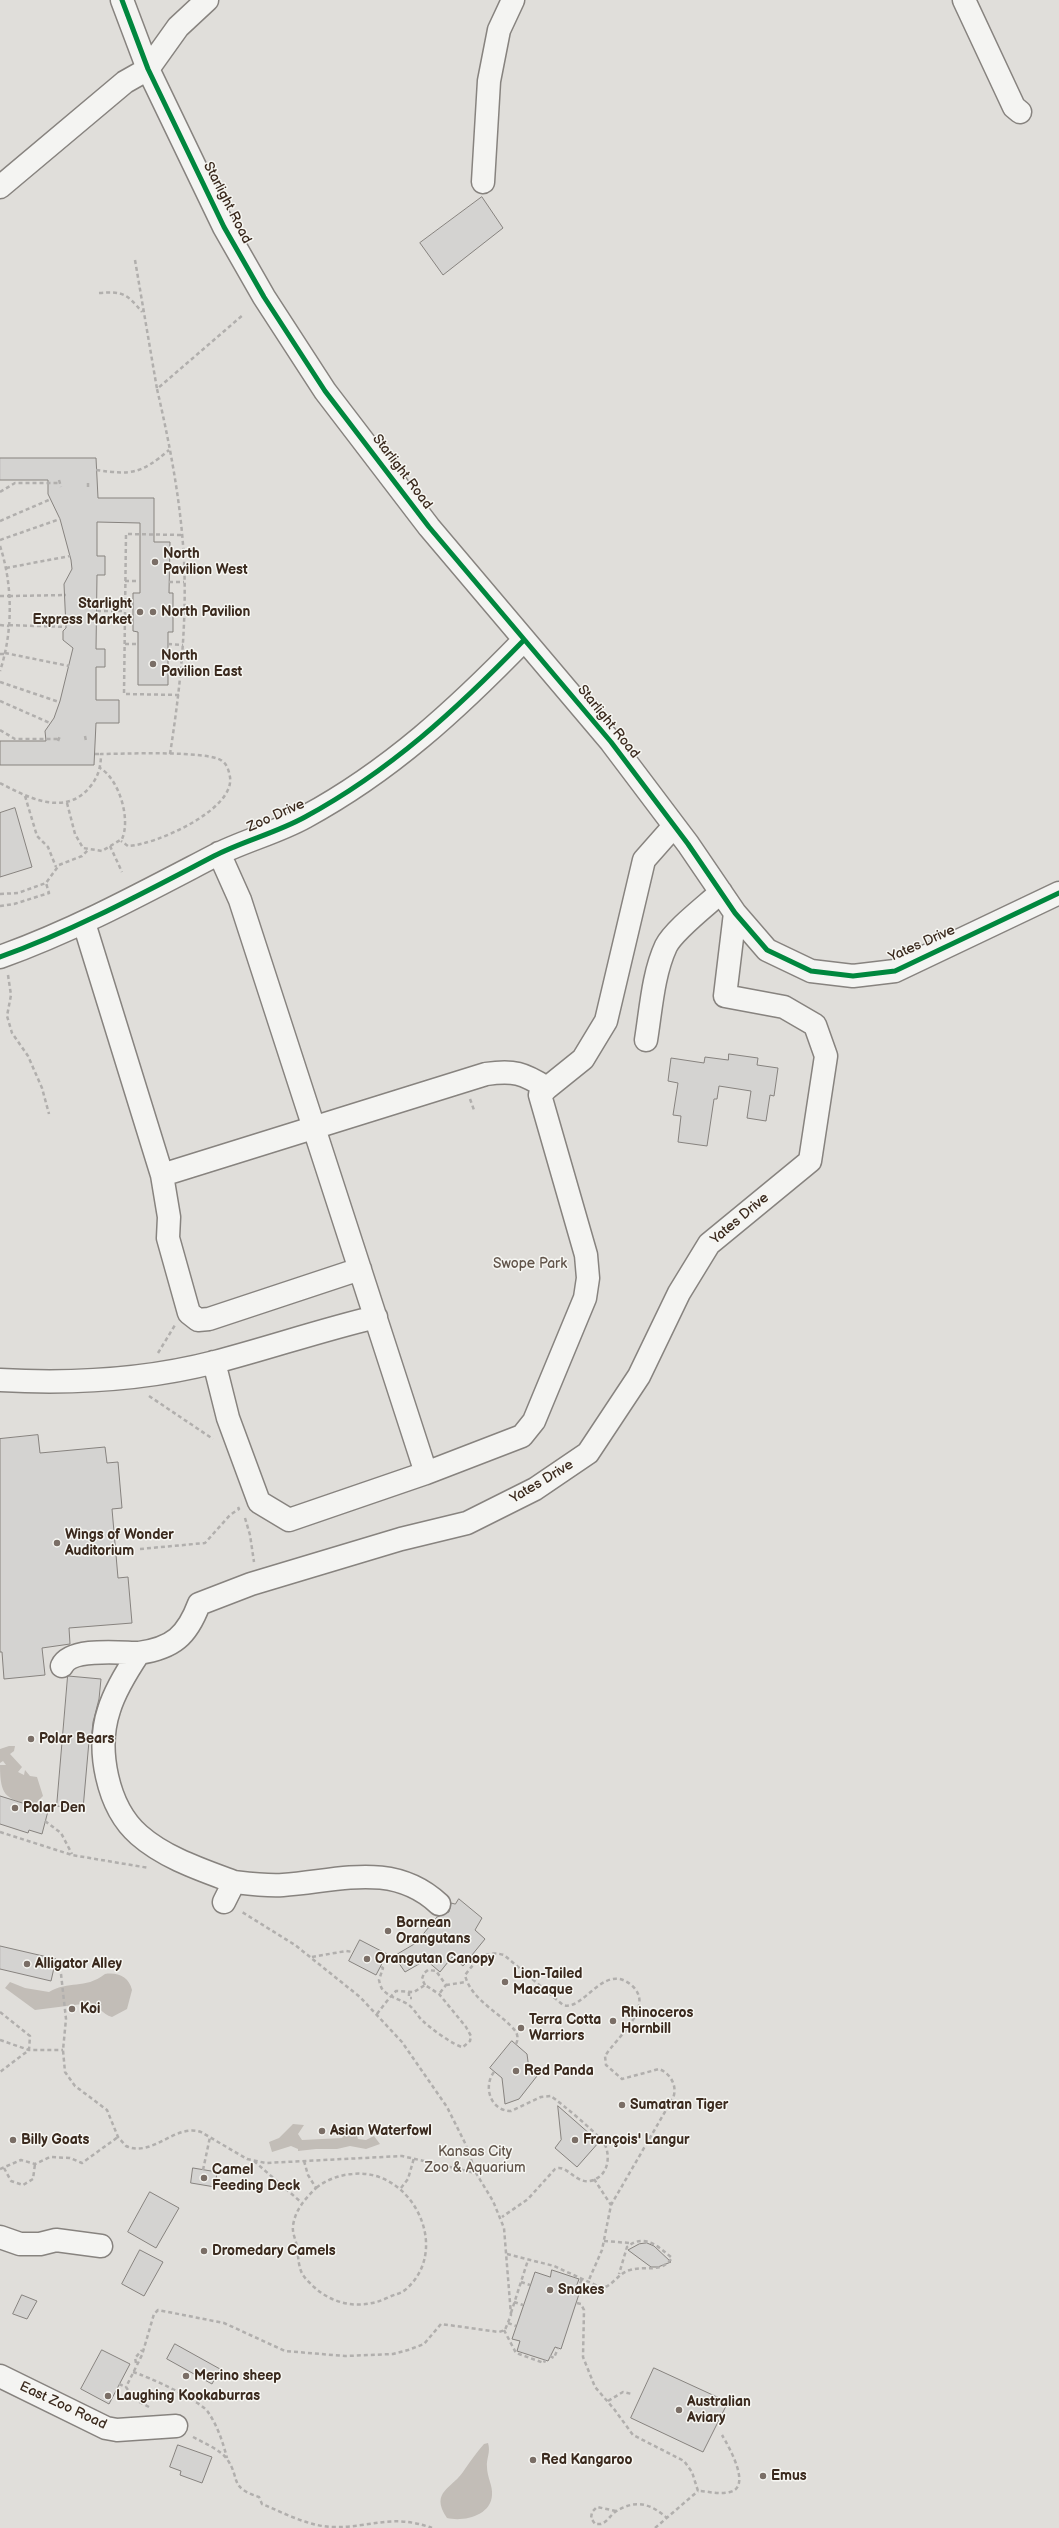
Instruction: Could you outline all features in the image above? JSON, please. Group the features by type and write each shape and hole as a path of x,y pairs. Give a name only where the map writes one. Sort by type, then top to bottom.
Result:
{"street":[{"name":"Starlight Road","path":"122,0 148,69 224,227 264,297 321,385 429,527 611,742 674,826 735,913"},
{"path":"0,187 125,82 148,69 178,27 207,0"},
{"path":"483,182 489,81 499,30 513,0"},
{"path":"964,0 1014,107 1020,112"},
{"name":"Zoo Drive","path":"4,965 219,854 304,818 363,784 433,729 524,640"},
{"path":"214,1362 228,1418 259,1502 289,1520 426,1473 522,1436 534,1420 585,1298 588,1278 586,1255 540,1095 583,1059 606,1021 644,860 674,826"},
{"path":"219,854 240,900 426,1473"},
{"path":"646,1040 656,981 666,945 685,925 721,892"},
{"name":"Yates Drive","path":"735,913 767,950 811,971 854,976 895,971 1059,893"},
{"name":"Yates Drive","path":"139,1653 157,1650 178,1639 194,1618 199,1604 289,1573 401,1539 468,1523 535,1489 588,1453 639,1376 679,1293 709,1244 810,1161 826,1056 815,1025 784,1007 725,996 735,913"},
{"path":"84,924 162,1175 170,1216 168,1238 189,1312 198,1320 209,1319 360,1269"},
{"path":"162,1175 486,1074 502,1072 525,1074 547,1088"},
{"path":"0,1380 37,1382 118,1379 214,1362 376,1317"},
{"path":"62,1666 69,1658 85,1653 139,1653"},
{"path":"139,1653 127,1670 108,1711 104,1754 108,1777 122,1815 138,1834 165,1852 234,1882 265,1886 284,1885 360,1875 395,1879 426,1891 439,1904"},
{"path":"224,1902 234,1882"},
{"path":"0,2237 20,2244 40,2244 56,2240 101,2246"},
{"name":"East Zoo Road","path":"0,2376 106,2428 117,2430 176,2426"}],"path":[{"path":"135,260 143,313 169,450 182,535 184,582 183,645 179,695 170,754"},
{"path":"99,293 122,293 128,296 143,313"},
{"path":"157,389 244,314"},
{"path":"96,470 123,474 137,472 154,463 169,450"},
{"path":"88,480 88,487"},
{"path":"0,492 15,484 59,482 61,488"},
{"path":"0,521 51,499"},
{"path":"0,540 60,520"},
{"path":"179,695 124,694 125,581 126,534 182,535"},
{"path":"0,546 9,596 9,625 0,671"},
{"path":"0,568 70,556"},
{"path":"125,581 140,581"},
{"path":"169,582 184,582"},
{"path":"0,596 66,595"},
{"path":"97,611 125,611"},
{"path":"0,625 66,627"},
{"path":"125,644 138,644"},
{"path":"168,644 183,645"},
{"path":"0,654 69,666"},
{"path":"0,682 59,702"},
{"path":"0,701 50,723"},
{"path":"0,730 15,739 59,739"},
{"path":"85,736 86,741"},
{"path":"95,754 170,754 215,757 223,761 228,770 230,784 224,796 206,814 158,840 128,846 121,841"},
{"path":"0,783 25,796 47,802 67,803 87,790 96,778 100,768 101,754"},
{"path":"67,803 77,840 81,846 88,850 102,851 121,841 125,830 122,802 111,775 100,768"},
{"path":"25,796 37,836 48,847 56,868"},
{"path":"110,846 122,872"},
{"path":"0,894 18,893 46,883 56,868 82,856 88,850"},
{"path":"0,906 14,904 49,893 46,883"},
{"path":"4,965 11,995 7,1016 12,1033 28,1056 42,1088 49,1114"},
{"path":"155,1357 176,1323"},
{"path":"149,1396 213,1439 218,1439"},
{"path":"237,1506 246,1519 250,1535 253,1569"},
{"path":"140,1549 205,1543 230,1515 239,1509"},
{"path":"45,1821 61,1833 72,1855"},
{"path":"0,1832 72,1855 153,1870"},
{"path":"224,1902 274,1931 339,1978 377,2014 414,2058 447,2106 465,2143 476,2173 501,2217 507,2254 511,2315"},
{"path":"311,1957 346,1951 353,1952"},
{"path":"516,2044 518,2038 515,2032 490,2010 466,1982 465,1975 478,1959 486,1954 495,1953 509,1958 565,2006 574,2005 594,1988 606,1982 624,1981 635,1988 639,2002 637,2014 605,2056 606,2065 622,2079 659,2068 670,2076 675,2092 611,2205 600,2259 588,2282"},
{"path":"380,1966 383,1968 379,1977 380,1984 384,1992 410,2006 422,2019 456,2046 468,2046 471,2036 468,2030 439,1994 425,1985 423,1974 431,1970 442,1977 446,1985"},
{"path":"61,1974 66,2030 63,2050 68,2077 75,2086 107,2110 118,2136 126,2146 139,2149 156,2145 190,2130 201,2132 254,2161 302,2203"},
{"path":"439,1994 442,1988 446,1985 466,1982"},
{"path":"377,2014 397,1990 409,1992 416,1991 425,1985"},
{"path":"409,1992 409,1998 412,1998"},
{"path":"0,2012 30,2034 29,2050 0,2072"},
{"path":"0,2040 29,2050 63,2050"},
{"path":"494,2072 489,2082 488,2092 498,2106 510,2111 541,2097 551,2096 604,2143 608,2156 606,2167 599,2177 594,2179 581,2180 563,2168 557,2167 528,2199 501,2217"},
{"path":"0,2169 21,2160 35,2164 54,2157 70,2158 82,2163 118,2136"},
{"path":"203,2170 210,2137"},
{"path":"254,2161 272,2164 402,2156 476,2173"},
{"path":"401,2188 408,2179 414,2158"},
{"path":"304,2161 308,2175 316,2188"},
{"path":"4,2168 11,2181 23,2185 33,2179 36,2172 35,2164"},
{"path":"361,2173 384,2178 401,2188 412,2201 421,2219 424,2237 424,2260 414,2280 406,2289 398,2295 368,2304 335,2302 319,2292 301,2272 293,2230 302,2203 316,2188 339,2177 361,2173"},
{"path":"594,2179 611,2205"},
{"path":"507,2254 554,2266 602,2288 620,2274 632,2269 661,2268 672,2258 651,2241 644,2240 631,2243 604,2241"},
{"path":"620,2274 627,2247 631,2243"},
{"path":"126,2387 136,2362 142,2355 142,2350 154,2314 162,2310 224,2324 245,2331 276,2348 308,2354 354,2356 401,2352 424,2344 441,2324 497,2332 504,2330 511,2315 528,2260"},
{"path":"578,2290 582,2278"},
{"path":"521,2282 530,2285"},
{"path":"510,2300 523,2305"},
{"path":"577,2303 582,2306 584,2313 582,2345 585,2363 592,2382 633,2435 684,2461 692,2472 698,2491"},
{"path":"508,2323 516,2326"},
{"path":"504,2330 516,2353 544,2363 545,2360"},
{"path":"550,2356 554,2358 558,2348"},
{"path":"132,2372 155,2381 204,2408 222,2442 238,2485 243,2490 259,2498 262,2504 309,2523 330,2527 346,2527 403,2520 432,2528"},
{"path":"119,2384 126,2387 134,2399 150,2408"},
{"path":"608,2401 623,2392 632,2394"},
{"path":"176,2426 227,2458"},
{"path":"656,2528 698,2491 725,2493 736,2490 739,2486 740,2475 722,2435"},
{"path":"616,2512 597,2507 592,2512 591,2518 595,2524 600,2524 616,2512 634,2504 646,2504 656,2508 667,2518"}],"shaded area":[{"name":"Swope Park","path":"0,0 1059,0 1059,2528 0,2528"},
{"path":"15,1746 14,1751 10,1754 22,1767 18,1772 24,1775 25,1770 30,1776 37,1777 43,1796 37,1802 37,1808 12,1799 7,1796 4,1791 0,1776 0,1765 6,1765 3,1761 0,1763 0,1749"},
{"path":"105,1974 122,1976 131,1985 132,1990 127,2009 112,2017 90,2003 35,2010 5,1988 10,1982 25,1988 49,1992 63,1986 90,1982"},
{"path":"293,2124 304,2125 298,2134 302,2140 342,2138 345,2134 345,2126 354,2126 358,2139 366,2140 374,2136 380,2144 366,2149 350,2146 337,2149 298,2151 298,2149 291,2146 272,2152 269,2142 279,2138"},
{"path":"488,2443 489,2449 487,2471 492,2495 487,2508 482,2513 468,2518 447,2518 442,2509 442,2496 460,2476 484,2444"}],"building":[{"path":"482,197 503,228 443,275 420,243"},
{"path":"0,458 96,458 98,498 154,498 154,542 170,542 169,593 173,593 173,632 168,632 168,685 138,685 138,632 133,631 133,593 140,593 140,523 97,522 97,556 105,556 105,575 97,575 96,649 105,649 105,667 96,667 96,700 119,700 119,723 96,723 94,765 0,765 0,741 46,741 45,731 54,718 60,701 73,648 63,640 63,631 66,628 64,584 72,569 71,560 60,519 48,494 48,480 0,480"},
{"path":"15,808 32,867 0,877 0,813"},
{"path":"729,1054 758,1058 757,1065 778,1068 774,1096 770,1095 766,1121 747,1118 751,1091 719,1086 717,1099 714,1099 707,1146 678,1142 681,1116 673,1115 678,1083 668,1081 671,1058 704,1063 705,1057 728,1060"},
{"name":"Wings of Wonder Auditorium","path":"38,1435 40,1453 105,1447 107,1463 118,1462 122,1508 112,1509 118,1578 128,1577 132,1623 69,1628 70,1644 42,1648 45,1675 4,1679 2,1652 0,1652 0,1439"},
{"path":"68,1676 101,1679 99,1699 93,1722 91,1741 89,1741 83,1809 57,1806"},
{"name":"Polar Den","path":"0,1796 48,1811 42,1834 29,1830 28,1833 0,1824"},
{"path":"459,1899 482,1918 475,1930 485,1939 463,1966 452,1957 440,1972 426,1960 405,1972 394,1956 416,1943 437,1917 449,1912 451,1903 455,1904"},
{"name":"Orangutan Canopy","path":"360,1940 387,1954 376,1975 349,1961"},
{"name":"Alligator Alley","path":"0,1946 56,1959 51,1981 0,1969"},
{"path":"512,2041 527,2054 529,2069 537,2076 519,2099 505,2104 502,2078 490,2068"},
{"path":"558,2106 599,2142 577,2167 555,2148 561,2140"},
{"name":"Camel Feeding Deck","path":"193,2168 217,2172 215,2187 191,2183"},
{"path":"150,2192 179,2208 156,2248 128,2232"},
{"path":"647,2243 654,2246 671,2262 658,2267 651,2267 628,2250 639,2244"},
{"path":"140,2250 163,2262 144,2296 122,2284"},
{"path":"552,2270 579,2279 575,2290 580,2291 561,2349 555,2347 548,2361 517,2351 520,2341 512,2339 535,2272 550,2277"},
{"path":"22,2295 37,2301 27,2319 13,2314"},
{"path":"175,2344 220,2369 212,2384 167,2359"},
{"path":"102,2350 130,2364 109,2404 81,2389"},
{"name":"Australian Aviary","path":"654,2368 728,2402 703,2452 631,2418"},
{"path":"178,2445 212,2457 202,2483 180,2475 181,2471 170,2467"}],"cycle path":[{"path":"122,0 148,69 224,227 264,297 325,391 429,527 611,742 688,844 735,913 767,950 811,971 853,976 895,971 1059,893"},
{"path":"0,957 82,923 214,856 294,823 336,799 366,780 421,737 499,666 524,640"}],"place":[{"name":"North Pavilion West","path":"155,562"},
{"name":"Starlight Express Market","path":"140,612"},
{"name":"North Pavilion","path":"153,612"},
{"name":"North Pavilion East","path":"153,664"},
{"name":"Wings of Wonder Auditorium","path":"57,1543"},
{"name":"Polar Bears","path":"31,1739"},
{"name":"Polar Den","path":"15,1808"},
{"name":"Bornean Orangutans","path":"388,1931"},
{"name":"Orangutan Canopy","path":"367,1959"},
{"name":"Alligator Alley","path":"27,1964"},
{"name":"Lion-Tailed Macaque","path":"505,1982"},
{"name":"Koi","path":"72,2009"},
{"name":"Rhinoceros Hornbill","path":"613,2021"},
{"name":"Terra Cotta Warriors","path":"521,2028"},
{"name":"Red Panda","path":"516,2071"},
{"name":"Sumatran Tiger","path":"622,2105"},
{"name":"Asian Waterfowl","path":"322,2131"},
{"name":"Billy Goats","path":"13,2140"},
{"name":"François' Langur","path":"575,2140"},
{"name":"Camel Feeding Deck","path":"204,2178"},
{"name":"Dromedary Camels","path":"204,2251"},
{"name":"Snakes","path":"550,2290"},
{"name":"Merino sheep","path":"186,2376"},
{"name":"Laughing Kookaburras","path":"108,2396"},
{"name":"Australian Aviary","path":"679,2410"},
{"name":"Red Kangaroo","path":"533,2460"},
{"name":"Emus","path":"763,2476"}],"park label":[{"name":"Kansas City Zoo & Aquarium","path":"475,2160"}]}
